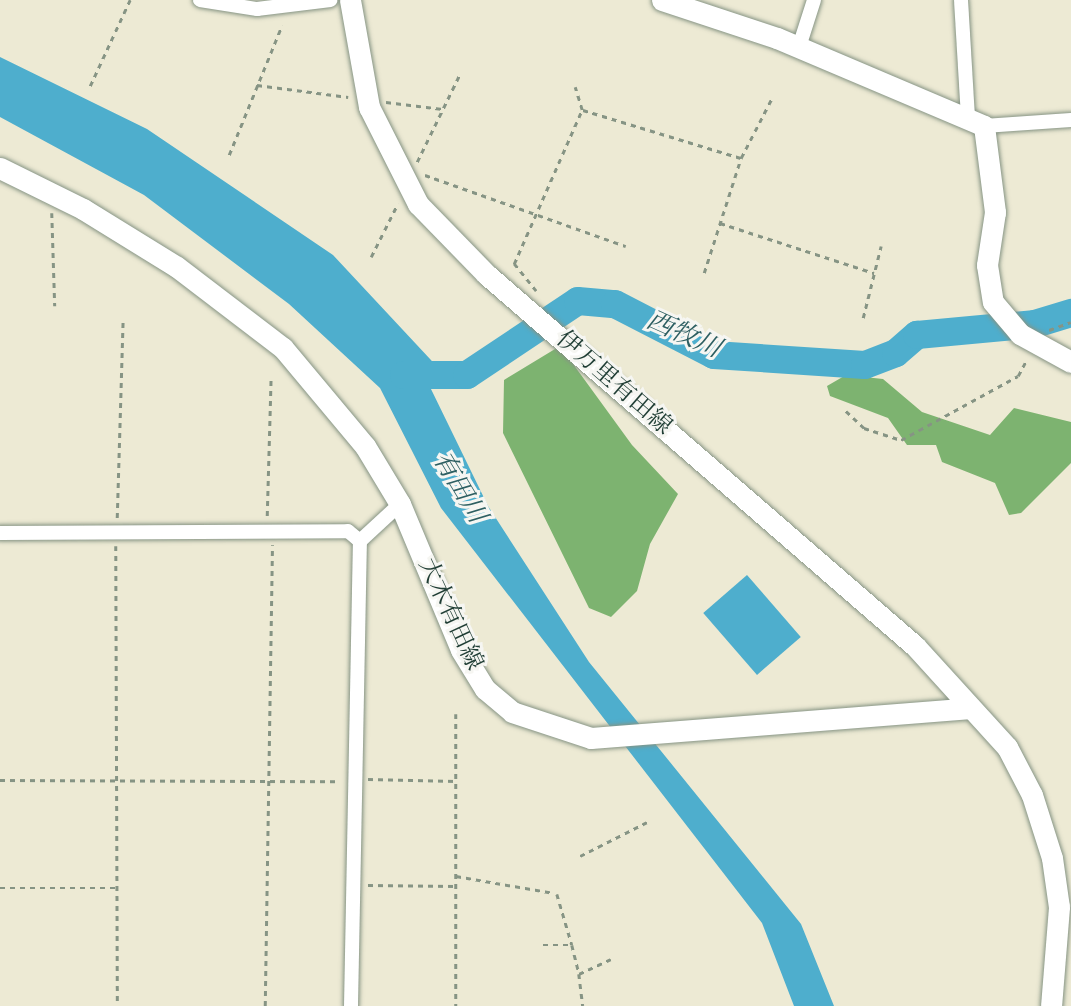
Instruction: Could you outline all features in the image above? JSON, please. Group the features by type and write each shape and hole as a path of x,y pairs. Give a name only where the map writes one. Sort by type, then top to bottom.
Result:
{"main road":[{"name":"伊万里有田線","path":"350,0 369,107 399,174 448,238 532,302 569,346 915,646 971,708"},
{"path":"662,0 799,47 976,122 996,212 987,277 1001,314 1029,340 1071,362"},
{"name":"大木有田線","path":"0,168 83,209 177,267 283,348 335,404 400,504 461,650 485,689 512,712 548,728 591,738 761,727 971,708"},
{"path":"971,708 1013,759 1062,856 1051,1006"}],"street":[{"path":"200,0 257,9 330,0"},
{"path":"799,47 814,0"},
{"path":"961,0 976,122 1071,120"},
{"path":"351,1006 360,541 400,504"},
{"path":"0,533 348,531 360,541"}],"path":[{"path":"90,86 130,0"},
{"path":"229,155 282,25"},
{"path":"532,302 514,264 582,110 575,87"},
{"path":"704,273 741,158 772,98"},
{"path":"582,110 741,158"},
{"path":"413,171 626,246"},
{"path":"52,213 55,306"},
{"path":"720,223 874,273"},
{"path":"863,318 881,246"},
{"path":"117,525 123,318"},
{"path":"846,411 864,428 901,440 1018,376 1029,340 1071,322"},
{"path":"267,524 271,376"},
{"path":"265,1006 272,545"},
{"path":"116,546 118,1006"},
{"path":"456,714 456,1006"},
{"path":"362,778 456,781"},
{"path":"0,780 346,781"},
{"path":"580,856 647,822"},
{"path":"456,876 555,893 572,945 583,1006"},
{"path":"361,885 456,886"},
{"path":"0,888 117,888"},
{"path":"543,945 572,945"},
{"path":"579,974 611,959"}],"green space":[{"path":"560,346 632,445 678,494 650,544 637,591 611,617 589,608 503,433 504,380"},
{"path":"846,375 883,379 922,412 990,435 1014,408 1071,422 1071,463 1021,513 1009,515 995,483 942,462 936,445 907,445 888,418 830,396 827,386"}],"water":[{"name":"有田川","path":"0,57 147,129 333,255 444,374 430,387 488,506 589,662 801,924 834,1006 794,1006 762,923 441,508 380,388 289,304 144,195 0,117"},
{"path":"747,575 801,637 757,675 703,613"}],"waterway":[{"name":"西牧川","path":"404,375 467,375 578,301 615,304 714,355 865,365 896,353 917,335 1035,324 1071,313"}]}
